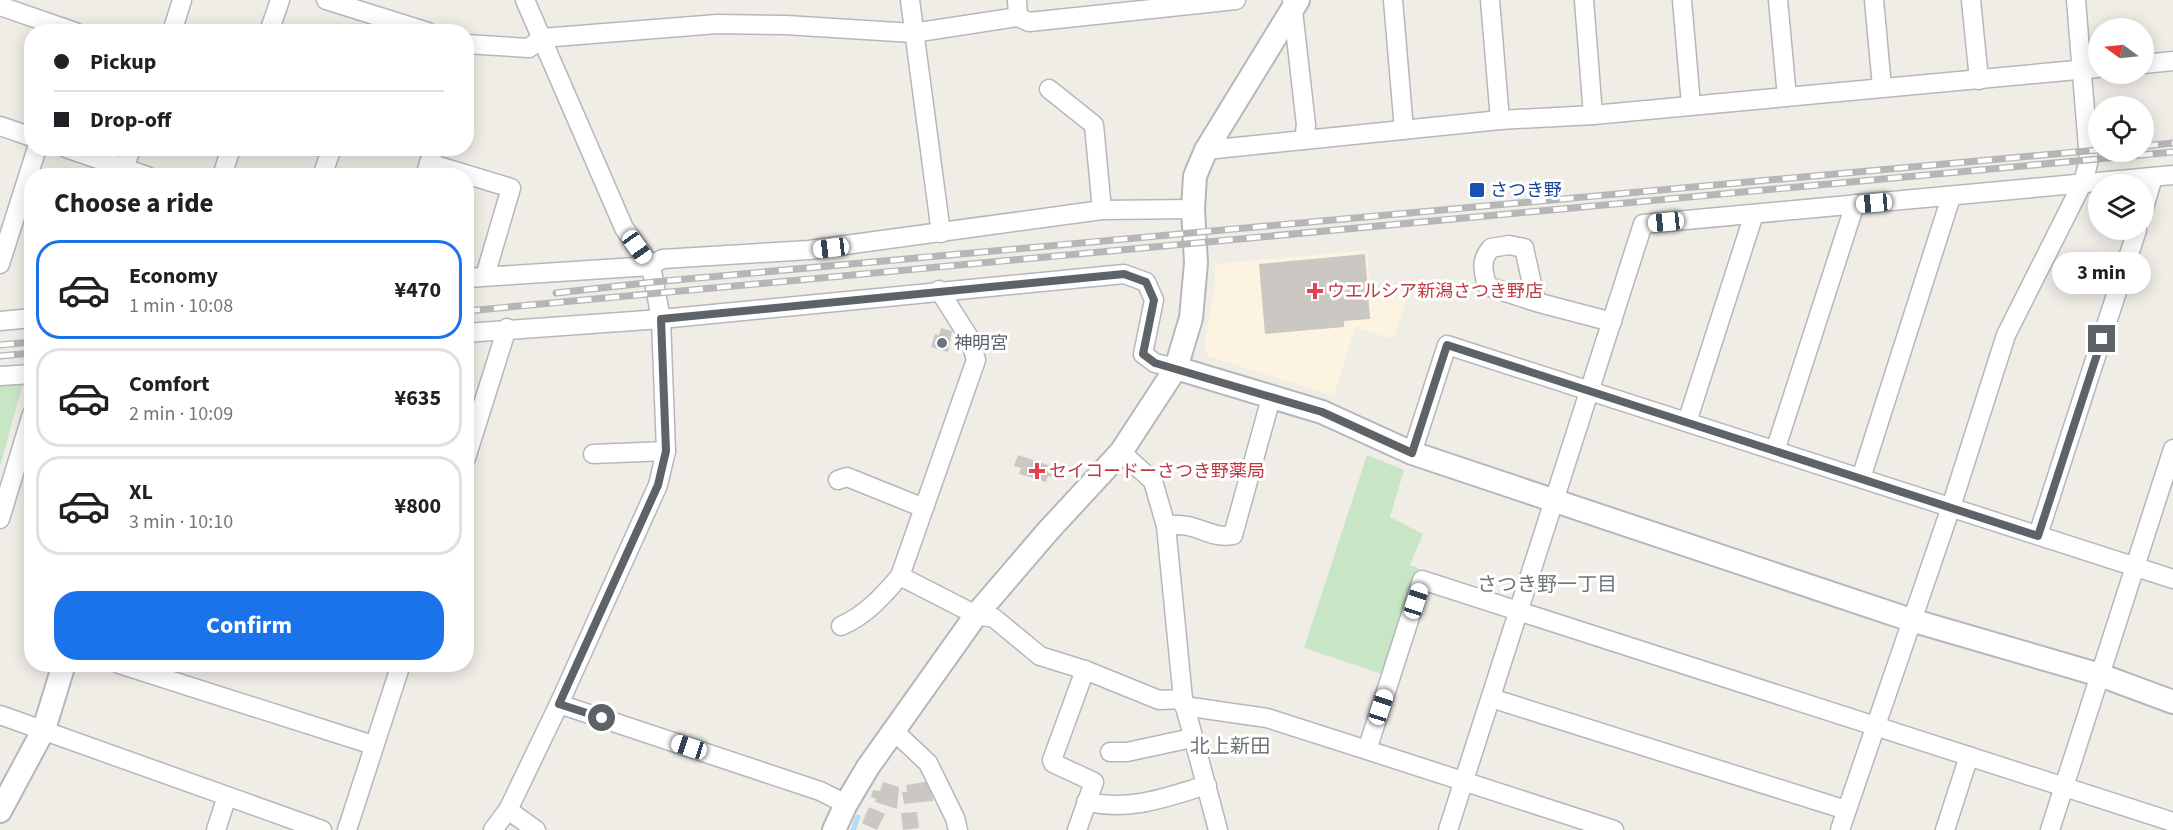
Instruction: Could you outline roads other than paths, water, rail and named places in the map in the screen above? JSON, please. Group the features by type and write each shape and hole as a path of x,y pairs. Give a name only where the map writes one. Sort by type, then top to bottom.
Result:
{"street":[{"path":"174,24 182,0"},
{"path":"272,24 280,0"},
{"path":"326,0 374,24"},
{"path":"493,830 508,810 559,704 658,485 666,451 661,319 651,266 624,228 525,0"},
{"path":"910,0 912,33 941,233"},
{"path":"474,45 529,48 542,38 717,24 912,33 1017,8 1029,22 1236,0"},
{"path":"1392,0 1404,130"},
{"path":"1490,0 1500,120"},
{"path":"1584,0 1593,115"},
{"path":"1682,0 1691,105"},
{"path":"1778,0 1787,97"},
{"path":"1874,0 1882,87"},
{"path":"1971,0 1979,80"},
{"path":"2076,0 2088,59"},
{"path":"1294,3 1306,125 1304,140"},
{"path":"834,830 868,767 976,615 1047,531 1121,452 1176,368 1191,318 1196,263 1192,209 1195,176 1206,150 1294,3"},
{"path":"0,6 52,24"},
{"path":"2154,63 2173,61"},
{"path":"1206,150 1500,120 1593,115 2088,69"},
{"path":"1840,830 1874,724 1951,507 2006,335 2084,182 2089,160 2090,84"},
{"path":"1048,89 1094,125 1102,210"},
{"path":"0,126 24,134"},
{"path":"85,156 114,168"},
{"path":"429,162 448,168"},
{"path":"2154,177 2173,175"},
{"path":"474,176 512,188 485,276"},
{"path":"1448,830 1644,224 1951,197 2088,182"},
{"path":"0,264 24,187"},
{"path":"1861,478 1951,197"},
{"path":"1775,451 1855,204"},
{"path":"474,277 651,266 662,259 809,250 1102,210 1192,209"},
{"path":"1687,422 1754,214"},
{"path":"2038,536 2134,240"},
{"path":"474,332 661,319 939,290 1124,274 1146,282 1154,300 1143,354 1155,363 1322,412 1412,453 1911,620 2100,675 2173,702"},
{"path":"841,626 857,619 874,606 900,576 976,360 970,339 939,290"},
{"path":"1536,302 1612,322"},
{"path":"0,321 24,319"},
{"path":"474,433 507,328"},
{"path":"1412,453 1447,345 2173,579"},
{"path":"0,376 24,374"},
{"path":"1166,526 1182,523 1224,537 1233,535 1271,398"},
{"path":"1,515 24,440"},
{"path":"2050,830 2173,450"},
{"path":"593,454 666,451"},
{"path":"1121,452 1153,481 1166,526 1183,703 1218,830"},
{"path":"838,480 848,477 924,508"},
{"path":"900,576 976,615 994,618 1040,656 1086,670 1159,700 1267,718 1614,830"},
{"path":"1368,750 1422,580 2064,787 2152,823 2173,822"},
{"path":"1077,830 1094,782 1053,764 1052,760 1086,670"},
{"path":"0,811 44,729 62,672"},
{"path":"144,672 373,745"},
{"path":"347,830 398,672"},
{"path":"1491,698 1846,810"},
{"path":"559,704 820,791 846,804"},
{"path":"0,715 322,830"},
{"path":"895,732 928,763 955,818 958,830"},
{"path":"1110,752 1127,752 1192,738"},
{"path":"1945,830 1969,756"},
{"path":"1086,802 1113,807 1141,804 1207,785"},
{"path":"216,830 227,796"},
{"path":"508,810 536,830"}],"waterway":[{"path":"853,830 858,817"}],"railway":[{"path":"2154,145 2173,143"},
{"path":"556,293 654,282 2088,151"},
{"path":"474,310 2173,152"},
{"path":"0,345 24,343"},
{"path":"0,356 24,354"}],"place":[{"name":"さつき野","path":"1477,190"},
{"name":"ウエルシア新潟さつき野店","path":"1315,291"},
{"name":"神明宮","path":"942,343"},
{"name":"セイコードーさつき野薬局","path":"1037,471"}],"district":[{"name":"さつき野一丁目","path":"1547,585"},
{"name":"北上新田","path":"1230,747"}]}
